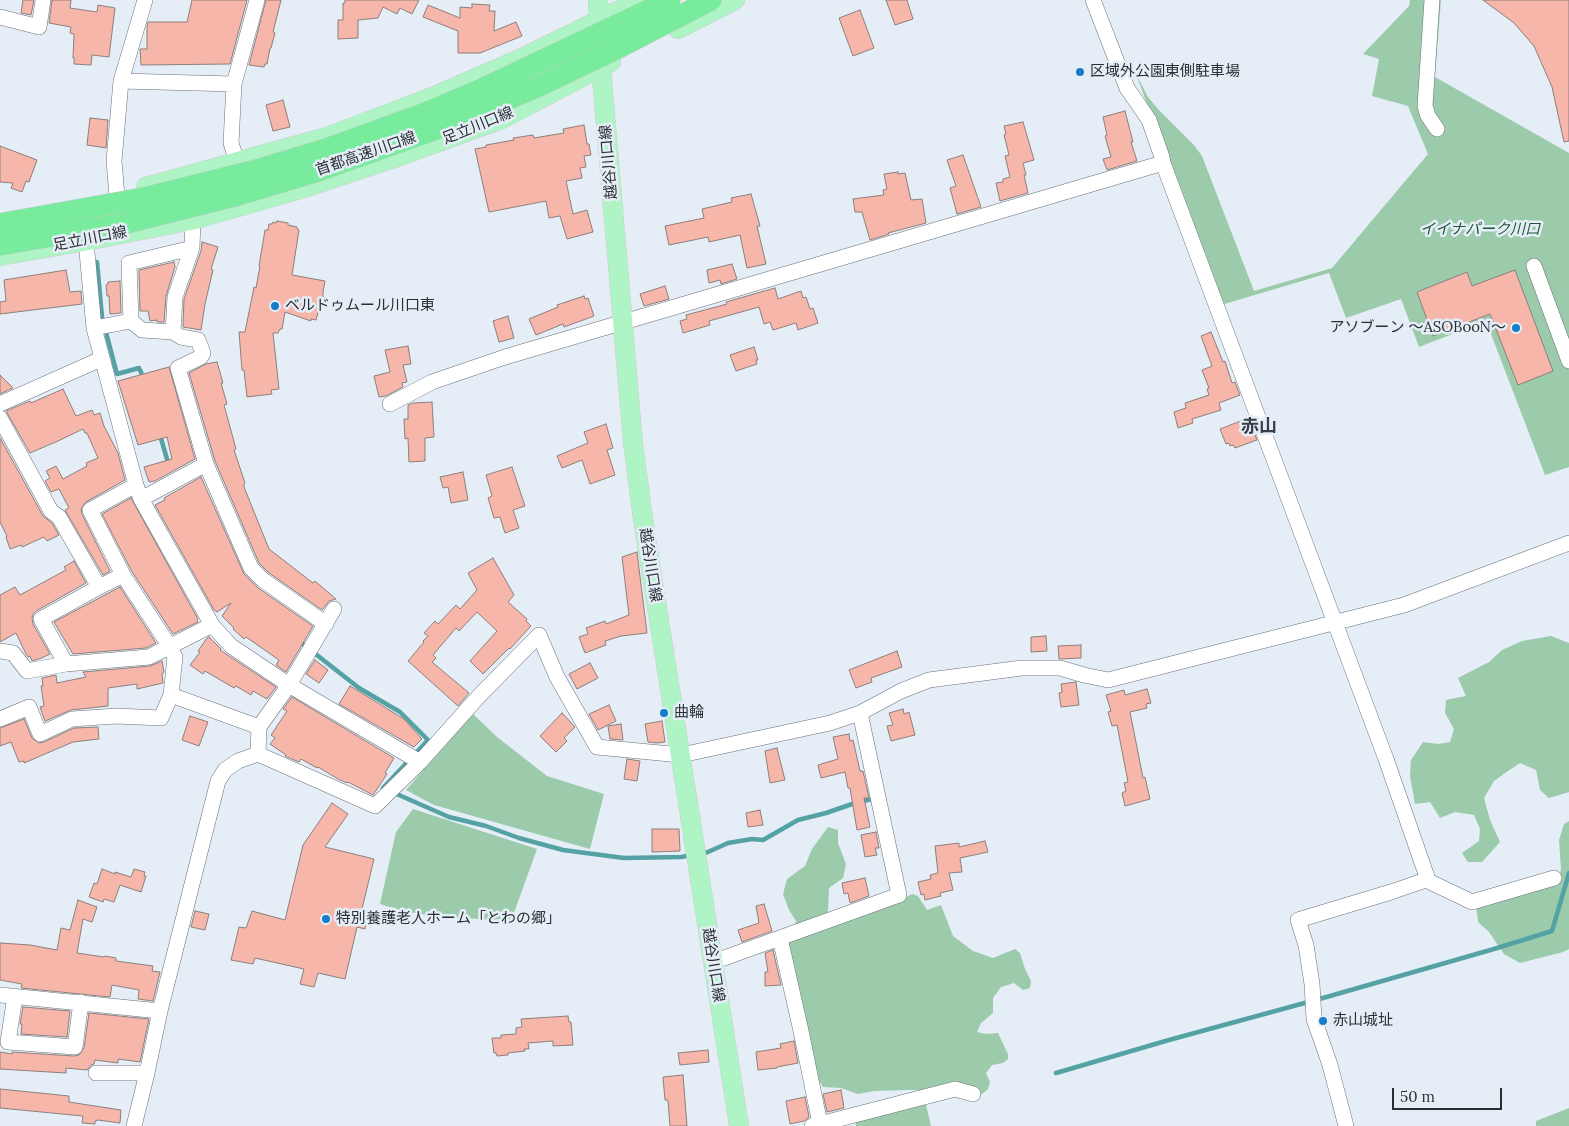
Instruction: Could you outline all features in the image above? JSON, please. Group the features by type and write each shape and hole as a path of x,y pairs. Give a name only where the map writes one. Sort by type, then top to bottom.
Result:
{"highway":[{"name":"首都高速川口線","path":"0,224 144,198 252,171 326,149 428,112 482,89 670,0"},
{"name":"首都高速川口線","path":"0,245 126,223 238,195 315,172 439,128 539,86 712,0"}],"main road":[{"name":"越谷川口線","path":"598,0 601,68 633,443 643,520 739,1126"},
{"path":"0,217 117,196 327,137 437,95 522,58 640,0"},
{"name":"足立川口線","path":"0,256 193,220 301,189 394,158 502,119 735,0"}],"street":[{"path":"0,17 39,27 43,0"},
{"path":"117,196 114,161 121,81 145,0"},
{"path":"237,162 231,143 234,84 257,0"},
{"path":"1093,0 1126,88 1149,120 1163,164 1389,768 1427,877 1426,880"},
{"path":"1432,0 1425,106 1428,116 1437,129"},
{"path":"121,81 234,84"},
{"path":"390,404 432,382 505,357 1163,164"},
{"path":"173,332 175,297 192,248 193,220"},
{"path":"86,241 94,328 138,492 212,625 231,646 289,685 420,762"},
{"path":"192,248 129,263 131,321 142,330 173,332 181,337 198,340 203,352 201,357 178,368 206,464 251,568 263,580 326,624"},
{"path":"1534,266 1569,361"},
{"path":"94,328 131,321"},
{"path":"0,404 101,359"},
{"path":"0,418 51,511 59,517 99,587"},
{"path":"0,719 29,707 40,734 72,719 116,716 162,718 171,695 175,657 124,575 90,510 206,464"},
{"path":"134,1126 148,1073 160,1011 218,781 225,770 238,761 258,754 375,806 420,762 480,695 539,635 557,677 597,747 681,755 830,723 860,713 901,691 929,680 1022,668 1060,668 1084,676 1108,680 1404,605 1569,543"},
{"path":"66,664 41,619 124,575"},
{"path":"258,754 259,727 289,685 334,609"},
{"path":"0,651 13,653 27,671 66,664 149,657 212,625"},
{"path":"171,695 259,727"},
{"path":"713,962 899,894 860,713"},
{"path":"1346,1126 1330,1065 1314,1019 1312,984 1306,945 1298,920 1426,880 1472,902 1554,878"},
{"path":"780,938 801,1032 815,1125 956,1089 973,1094"},
{"path":"81,1002 75,1047 8,1042 8,995 81,1002 160,1011"},
{"path":"96,1073 148,1073"}],"green space":[{"name":"イイナパーク川口","path":"1410,0 1441,0 1435,77 1569,153 1569,467 1545,475 1486,321 1419,347 1401,299 1346,318 1329,273 1221,305 1136,74 1148,97 1194,145 1202,156 1254,291 1332,268 1428,154 1408,106 1372,96 1379,59 1363,54 1409,6"},
{"path":"1551,636 1569,643 1569,792 1549,798 1540,790 1536,770 1520,763 1508,771 1494,781 1484,798 1490,820 1500,842 1482,862 1468,862 1462,853 1479,841 1480,829 1474,815 1455,812 1440,818 1430,802 1415,804 1410,776 1411,760 1423,742 1438,744 1450,742 1454,729 1445,713 1446,700 1466,696 1458,678 1489,662 1502,650 1522,641"},
{"path":"473,714 497,737 547,776 604,794 590,849 434,805 406,790"},
{"path":"413,809 537,849 511,921 433,916 403,911 380,904 396,832"},
{"path":"1569,821 1569,949 1520,963 1504,954 1489,932 1478,922 1476,906 1559,879 1561,869 1559,840 1564,824"},
{"path":"828,827 838,830 838,843 846,864 843,878 829,888 828,912 846,916 896,903 912,894 918,896 927,910 941,905 953,936 973,951 993,958 1015,949 1020,953 1031,981 1030,988 1023,990 1014,983 1001,987 993,998 993,1013 981,1023 977,1032 986,1034 998,1033 1008,1054 1008,1059 1003,1063 992,1065 986,1073 990,1082 988,1089 982,1094 972,1091 908,1090 874,1091 858,1094 841,1088 823,1087 812,1070 786,946 796,921 789,910 783,894 787,879 805,866 812,849"},
{"path":"925,1100 931,1126 856,1126 855,1120"},
{"path":"1569,1108 1569,1126 1536,1126 1536,1121"}],"building":[{"path":"23,0 34,0 31,15 21,13"},
{"path":"52,0 71,0 70,8 97,12 98,5 115,8 109,57 92,55 91,65 74,64 74,34 70,33 71,27 49,23"},
{"path":"192,0 247,0 230,64 141,65 140,49 147,49 148,22 187,22"},
{"path":"266,0 281,0 267,64 264,67 249,65"},
{"path":"345,0 419,0 412,14 400,8 397,14 383,7 378,18 358,20 358,38 338,39 338,20 343,20 343,3 345,3"},
{"path":"886,0 907,0 913,19 895,25"},
{"path":"1483,0 1569,0 1569,141 1564,142 1552,87 1534,46 1514,23"},
{"path":"472,4 490,5 489,11 495,11 494,31 516,22 522,36 480,53 458,53 458,31 423,17 428,5 460,18 460,7 472,8"},
{"path":"860,10 874,48 853,56 839,18"},
{"path":"283,100 290,127 273,131 266,105"},
{"path":"1125,111 1137,161 1107,170 1103,159 1111,157 1105,136 1107,135 1103,117"},
{"path":"90,118 108,120 106,148 87,145"},
{"path":"1023,122 1034,160 1023,163 1028,193 1000,201 996,183 1003,182 1003,179 1010,177 1005,156 1009,155 1004,135 1006,134 1004,126"},
{"path":"584,125 591,155 584,156 586,167 580,168 582,178 566,181 573,214 587,210 593,232 567,239 560,216 549,218 546,201 489,212 475,149 514,140 513,138 533,135 534,138 564,133 563,129"},
{"path":"0,146 37,160 29,182 26,181 22,192 11,188 13,183 0,182"},
{"path":"963,155 981,207 957,214 950,188 956,186 947,160"},
{"path":"898,172 898,174 905,173 911,200 922,199 926,223 870,240 862,212 855,212 853,199 884,195 883,190 887,189 884,174"},
{"path":"751,194 760,226 757,226 766,264 747,268 740,235 709,242 708,237 669,245 665,226 704,218 702,209 732,202 731,198"},
{"name":"ベルドゥムール川口東","path":"277,221 288,223 288,225 297,227 299,230 292,275 325,281 323,308 319,309 316,320 311,319 311,321 285,312 282,329 278,333 273,333 279,389 271,390 272,394 247,397 244,370 242,370 239,332 245,332 254,287 256,288 265,230 268,230 269,224 276,223"},
{"path":"202,242 218,247 211,269 213,270 201,330 183,327 184,299 201,251"},
{"path":"174,262 175,267 166,296 164,322 150,321 148,311 140,311 139,270"},
{"path":"732,264 737,279 721,284 720,280 709,283 707,270"},
{"path":"66,270 70,292 81,291 82,304 0,314 0,302 6,301 4,280"},
{"name":"アソブーン ～ASOBooN～","path":"1515,270 1553,371 1518,385 1490,314 1433,336 1417,292 1467,272 1472,286"},
{"path":"120,281 121,313 110,314 106,285 108,282"},
{"path":"665,286 669,299 644,306 640,294"},
{"path":"775,288 778,299 801,291 803,298 806,297 810,309 813,308 818,323 798,330 796,323 773,330 770,322 764,324 759,307 709,321 710,325 683,333 680,321 687,319 686,315"},
{"path":"584,296 585,299 588,298 594,316 564,327 563,324 536,335 529,319 558,307 557,305"},
{"path":"508,316 514,338 499,342 493,321"},
{"path":"1211,332 1223,362 1225,361 1232,383 1235,382 1240,395 1219,403 1221,410 1192,419 1193,423 1178,428 1174,412 1186,408 1185,403 1209,395 1207,389 1209,388 1202,370 1212,366 1201,336"},
{"path":"408,346 411,364 403,365 407,382 402,383 403,387 386,396 379,397 374,376 390,372 385,350"},
{"path":"754,347 758,360 756,360 757,364 736,371 730,355"},
{"path":"217,362 227,404 224,405 236,449 234,450 245,483 244,487 269,549 313,583 315,581 336,599 329,601 322,610 269,573 259,563 215,461 189,373 206,364"},
{"path":"169,367 195,459 155,481 149,482 144,467 172,459 167,437 138,445 118,381"},
{"path":"0,375 13,388 0,394"},
{"path":"63,389 76,416 92,410 94,415 100,413 104,426 118,453 125,480 86,502 81,509 110,571 103,575 65,510 69,508 59,489 51,492 45,481 50,478 46,471 56,466 63,479 87,466 86,463 98,458 87,433 83,429 30,453 6,411 30,401 31,403"},
{"path":"432,402 434,437 425,438 425,461 409,462 408,438 405,439 404,419 408,419 408,405"},
{"path":"1246,419 1248,426 1251,425 1257,440 1235,448 1233,445 1230,446 1229,443 1226,444 1220,429"},
{"path":"606,424 613,448 607,450 615,475 590,484 582,460 562,468 557,456 588,443 584,432"},
{"path":"0,438 43,516 52,523 59,535 47,541 44,537 22,547 21,545 10,549 7,536 0,522"},
{"path":"512,467 525,506 513,510 519,528 505,533 500,517 494,518 488,498 492,496 486,475"},
{"path":"463,472 468,500 451,503 448,487 443,488 440,477"},
{"path":"201,477 244,574 258,588 313,626 286,672 276,665 279,660 246,637 244,639 222,616 231,603 217,612 214,610 155,505"},
{"path":"131,498 198,619 198,622 173,634 131,570 102,514"},
{"path":"637,552 647,633 621,636 605,641 606,645 585,653 579,637 588,634 586,628 605,621 606,624 629,615 622,557"},
{"path":"493,558 514,595 508,602 527,619 526,621 531,626 483,674 470,661 497,631 477,612 459,631 456,628 433,655 436,658 432,662 469,693 458,706 408,661 424,642 428,636 424,633 435,621 438,624 456,605 460,609 477,590 468,573"},
{"path":"74,561 86,583 33,614 33,624 50,654 32,661 30,656 28,657 26,654 16,633 0,642 0,595 15,587 20,595 66,570 64,567"},
{"path":"120,587 156,643 146,648 73,654 54,622"},
{"path":"1046,636 1047,651 1031,652 1031,637"},
{"path":"209,637 220,650 276,687 267,699 253,691 251,695 236,686 234,688 205,671 203,674 190,665"},
{"path":"1081,645 1081,658 1059,659 1058,646"},
{"path":"897,651 902,667 871,678 872,682 856,688 849,670"},
{"path":"315,660 328,670 319,683 306,674"},
{"path":"162,661 163,683 137,689 137,684 108,688 108,706 71,710 45,721 40,707 44,706 41,686 43,686 42,678 56,675 57,683 86,677 83,672 150,666"},
{"path":"590,663 598,678 577,689 569,674"},
{"path":"1076,682 1079,705 1061,707 1059,693 1062,692 1061,684"},
{"path":"350,686 404,719 422,739 414,747 339,704"},
{"path":"1147,689 1151,703 1146,704 1147,708 1130,712 1143,778 1145,777 1150,799 1125,806 1122,793 1126,791 1124,783 1128,782 1117,725 1112,726 1108,712 1111,711 1106,695 1124,690 1125,695"},
{"path":"292,697 394,758 385,773 387,774 373,795 301,759 299,762 285,756 270,744 275,738 271,735 287,711 283,709"},
{"path":"609,705 616,721 598,730 589,714"},
{"path":"903,709 904,714 909,712 915,735 891,741 887,726 893,725 889,713"},
{"path":"562,713 575,727 564,738 567,741 556,752 540,736"},
{"path":"190,716 208,722 199,746 182,740"},
{"path":"24,719 32,738 39,743 74,728 98,727 99,739 73,742 24,763 24,761 19,762 11,742 0,746 0,728"},
{"path":"662,721 665,742 648,742 645,724"},
{"path":"621,724 623,740 610,739 608,726"},
{"path":"849,734 850,741 853,740 860,771 863,771 869,798 864,798 870,827 857,830 850,788 848,788 845,772 821,778 818,765 838,759 833,737"},
{"path":"777,748 785,780 770,783 765,751"},
{"path":"627,759 640,761 637,781 624,779"},
{"name":"特別養護老人ホーム「とわの郷」","path":"332,803 348,814 325,847 374,859 362,909 369,911 365,929 357,927 345,979 318,973 314,987 300,984 304,969 255,958 253,964 231,960 239,927 246,928 252,911 285,920 303,845"},
{"path":"760,810 763,825 748,827 746,813"},
{"path":"652,829 679,829 680,851 652,852"},
{"path":"876,832 879,848 875,848 877,855 865,857 861,835"},
{"path":"985,841 988,852 960,858 962,872 949,873 953,890 940,893 941,896 925,900 924,894 921,895 918,882 931,879 930,875 938,873 935,846 959,843 959,847"},
{"path":"102,869 131,877 134,869 145,872 144,876 146,876 141,892 120,885 114,902 104,899 103,902 89,897 94,883 97,884"},
{"path":"865,878 869,896 850,903 848,893 844,894 842,883"},
{"path":"78,900 97,907 92,922 83,919 77,953 105,956 116,958 116,961 153,966 152,971 160,972 153,1001 138,999 139,990 112,985 110,997 21,988 22,984 0,980 0,943 30,945 57,950 61,928 70,930"},
{"path":"764,904 772,931 742,942 738,930 759,923 756,906"},
{"path":"195,911 209,914 205,930 191,927"},
{"path":"773,950 781,985 765,986 765,972 768,972 765,953"},
{"path":"23,1007 70,1011 67,1037 21,1034 22,1024 20,1024"},
{"path":"89,1013 149,1019 140,1062 118,1059 118,1063 95,1060 94,1064 87,1070 66,1068 66,1073 0,1069 0,1052 12,1054 12,1052 79,1055 84,1048"},
{"path":"568,1016 569,1022 571,1022 573,1045 553,1046 553,1041 528,1043 529,1049 524,1049 525,1051 497,1056 494,1053 492,1038 516,1034 516,1028 522,1027 521,1019"},
{"path":"794,1041 798,1063 758,1070 756,1052 781,1048 780,1044"},
{"path":"708,1050 709,1062 680,1065 678,1053"},
{"path":"683,1075 687,1126 670,1126 668,1100 665,1100 663,1077"},
{"path":"0,1089 69,1096 69,1102 121,1110 120,1123 98,1120 95,1121 95,1124 82,1123 83,1116 0,1108"},
{"path":"841,1090 844,1108 827,1112 823,1094"},
{"path":"805,1097 809,1117 804,1121 790,1124 786,1101"}],"waterway":[{"path":"97,262 102,317 117,374 139,368 144,379"},
{"path":"160,435 169,466"},
{"path":"299,641 359,688 400,712 428,740 383,788 449,817 486,826 519,838 563,850 624,858 681,857 692,855"},
{"path":"700,854 728,843 752,839 763,840 798,820 873,799"},
{"path":"1056,1073 1552,931 1569,873"}],"place":[{"name":"区域外公園東側駐車場","path":"1080,72"},
{"name":"ベルドゥムール川口東","path":"275,306"},
{"name":"アソブーン ～ASOBooN～","path":"1516,328"},
{"name":"曲輪","path":"664,713"},
{"name":"特別養護老人ホーム「とわの郷」","path":"326,919"},
{"name":"赤山城址","path":"1323,1021"}],"district":[{"name":"赤山","path":"1259,427"}]}
